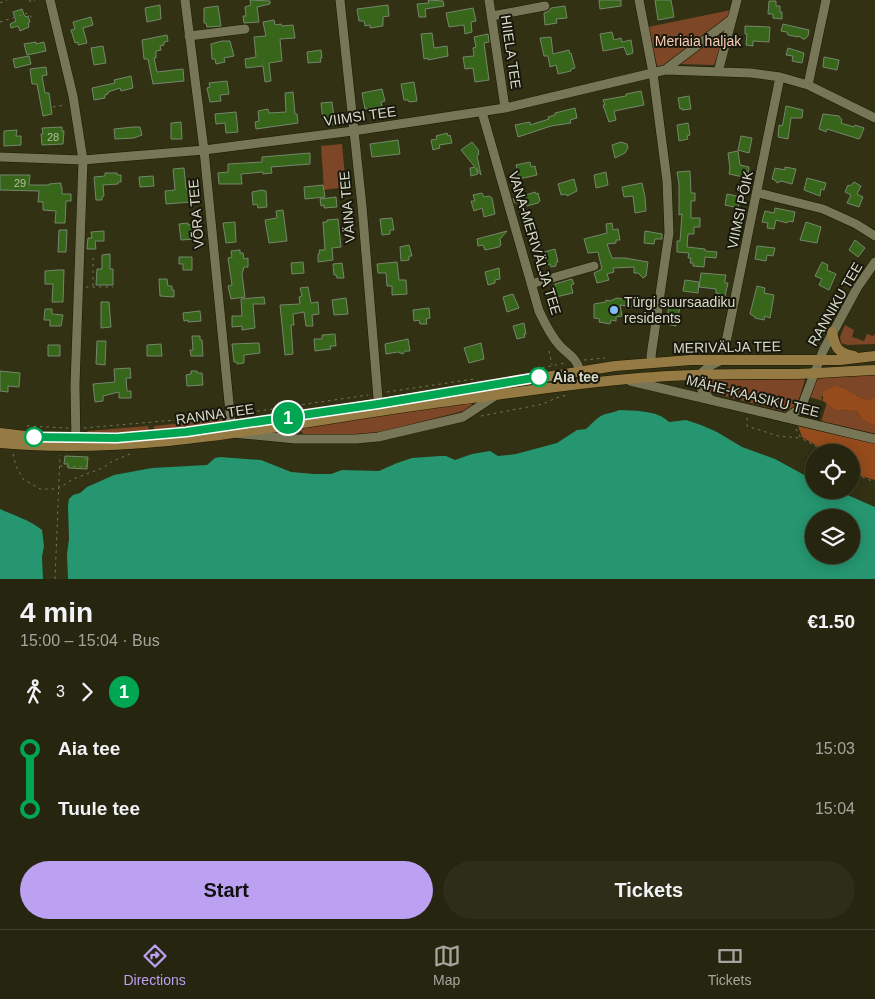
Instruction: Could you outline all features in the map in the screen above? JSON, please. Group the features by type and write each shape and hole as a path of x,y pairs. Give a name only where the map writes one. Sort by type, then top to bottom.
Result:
{"main road":[{"path":"832,332 834,342 843,354 863,357"},
{"name":"MERIVÄLJA TEE","path":"580,371 652,362 840,360 875,356"},
{"name":"MERIVÄLJA TEE","path":"583,383 699,375 875,370"},
{"name":"RANNA TEE","path":"0,433 34,437 76,438 138,436 231,425 295,420 378,403 580,371"},
{"name":"RANNA TEE","path":"378,403 495,396 583,383"},
{"name":"RANNA TEE","path":"0,443 30,446 76,438"}],"street":[{"path":"50,0 74,103 83,160 74,386 76,438"},
{"name":"VÕRA TEE","path":"185,0 204,150 231,425"},
{"name":"VÄINA TEE","path":"340,0 362,206 378,403"},
{"name":"HIIELA TEE","path":"490,0 504,108"},
{"path":"639,0 653,72 667,181 668,233 652,362"},
{"path":"718,72 736,0"},
{"path":"808,86 826,0"},
{"path":"492,16 546,6"},
{"path":"664,70 732,20"},
{"path":"189,36 245,29"},
{"name":"VIIMSI TEE","path":"0,157 83,160 204,150 353,131 504,108 664,70 751,73 780,77 808,86 875,118"},
{"name":"VIIMSI PÕIK","path":"724,348 758,193 780,77"},
{"name":"VANA-MERIVÄLJA TEE","path":"482,112 539,311 548,330 560,346 578,361 580,371"},
{"path":"758,193 823,209 856,224 875,236"},
{"name":"RANNIKU TEE","path":"801,408 818,360 832,332 857,288 875,262"},
{"path":"531,284 594,266"},
{"path":"710,399 698,384 699,375 706,367 722,360"},
{"name":"MÄHE-KAASIKU TEE","path":"624,379 875,439"},
{"path":"231,425 295,439 378,437 463,417 495,396"},
{"path":"786,418 801,408 805,417 814,424"},
{"path":"295,420 295,439"}],"path":[{"path":"0,3 7,0"},
{"path":"30,0 30,2 35,0"},
{"path":"0,22 28,13 32,18"},
{"path":"53,107 74,103"},
{"path":"93,258 93,287"},
{"path":"78,287 113,287"},
{"path":"538,369 552,365 549,351"},
{"path":"19,426 76,438 231,425 378,403 481,378"},
{"path":"747,412 747,426 778,436 801,438 812,444"},
{"path":"794,425 801,438"},
{"path":"13,453 16,466 23,479 40,489 58,489 73,479 103,468 111,462 137,451"},
{"path":"55,579 60,453"},
{"path":"60,466 86,466 86,456"},
{"path":"860,476 875,482"}],"green space":[{"name":"Meriaia haljak","path":"731,10 714,65 676,64 657,66 648,27"},
{"path":"342,144 346,187 324,190 321,146"},
{"path":"845,325 854,330 852,337 864,341 867,334 873,336 875,334 875,344 847,345 841,343 840,337"},
{"path":"875,375 875,396 871,400 865,400 840,386 821,397 823,401 809,397 818,378"},
{"path":"702,380 805,380 799,399 794,407 786,412 708,392 704,389"},
{"path":"470,402 472,406 463,411 377,433 304,435 300,430 303,426"},
{"path":"827,402 837,410 857,411 862,420 875,426 875,436 821,422"},
{"path":"222,419 222,422 217,423 154,430 154,426"},
{"path":"148,426 149,431 86,435 88,431"}],"shaded area":[{"path":"835,386 845,388 866,400 871,400 875,396 875,426 862,420 857,411 836,410 823,401 823,392"},
{"path":"619,410 646,412 659,415 669,422 686,420 701,425 742,447 775,459 805,475 805,499 857,499 875,507 875,579 68,579 69,499 87,487 114,475 152,468 207,465 215,458 220,457 261,460 291,472 331,474 342,470 379,471 412,458 446,456 455,460 472,454 490,451 498,456 516,454 557,443 577,430 586,429 600,416"},
{"path":"798,426 875,444 875,480 860,475 860,444 814,444 802,437"},
{"path":"0,509 42,530 44,546 42,557 43,579 0,579"}],"building":[{"path":"250,0 270,1 270,4 257,7 259,22 244,23 243,16 246,16 245,7 251,5"},
{"path":"428,0 443,1 444,6 425,9 426,17 419,17 417,4 429,3"},
{"path":"599,0 621,0 621,6 600,9"},
{"path":"655,0 671,0 674,17 658,20"},
{"path":"769,1 776,1 776,6 780,6 782,19 773,18 773,14 768,14"},
{"path":"160,5 161,19 147,22 145,8"},
{"path":"388,5 389,16 383,17 383,26 370,28 370,25 365,26 364,21 359,21 357,9"},
{"path":"218,6 221,26 207,27 206,23 204,23 204,8"},
{"path":"565,6 567,18 556,19 557,23 545,25 544,13 551,8"},
{"path":"473,8 476,21 471,22 472,32 465,34 464,25 449,27 446,13"},
{"path":"22,9 30,22 28,23 29,27 20,31 18,26 11,28 10,24 16,21 13,12"},
{"path":"91,17 93,25 83,28 87,43 78,45 78,42 75,43 71,30 75,29 73,22"},
{"path":"274,20 275,25 293,25 295,38 280,39 282,61 269,63 271,81 265,82 263,66 246,68 245,59 256,57 254,37 266,36 263,22"},
{"path":"783,24 809,30 808,36 803,39 799,36 788,35 787,32 781,31"},
{"path":"745,26 770,27 769,42 753,41 753,46 746,45 747,34 745,34"},
{"path":"612,32 614,40 621,38 622,42 631,40 633,53 627,55 624,47 603,51 600,34"},
{"path":"432,33 434,48 447,46 448,56 424,59 421,34"},
{"path":"488,34 489,42 484,43 489,80 475,82 473,68 465,69 463,57 474,56 473,48 476,47 474,37"},
{"path":"167,35 168,41 160,46 161,50 156,51 156,58 154,58 157,72 183,69 184,81 153,84 148,59 144,59 142,40"},
{"path":"551,37 553,54 569,50 571,53 575,68 571,69 571,71 558,74 556,65 550,67 548,56 544,56 540,38"},
{"path":"230,41 234,56 224,58 225,62 216,64 215,59 212,59 211,44"},
{"path":"36,42 36,44 44,42 46,51 27,55 24,44"},
{"path":"103,46 106,63 94,65 91,48"},
{"path":"788,48 804,53 802,63 792,61 793,56 786,55"},
{"path":"321,50 321,62 308,63 307,52"},
{"path":"29,56 31,64 15,68 13,59"},
{"path":"824,57 839,60 837,70 823,67"},
{"path":"46,67 47,75 42,76 45,93 49,93 52,114 43,116 37,84 32,84 30,69"},
{"path":"131,76 133,88 121,91 120,88 108,92 105,98 94,100 92,88 115,83 114,80"},
{"path":"227,81 229,94 220,95 221,101 210,102 207,88 210,87 209,83"},
{"path":"414,82 417,101 409,102 404,100 401,84"},
{"path":"382,89 385,101 381,102 382,107 365,109 362,93"},
{"path":"641,91 644,105 614,111 616,120 609,122 603,100"},
{"path":"293,92 295,114 297,114 298,123 256,129 255,122 259,121 258,111 268,109 269,113 286,112 285,93"},
{"path":"689,96 691,109 680,109 678,98"},
{"path":"332,102 334,126 328,120 323,120 321,103"},
{"path":"786,106 803,110 802,118 791,118 788,139 778,137 779,125 782,126"},
{"path":"575,108 577,118 570,120 571,123 551,126 518,137 515,125 530,122 530,125 549,119 548,117 555,115 555,113"},
{"path":"236,112 238,132 226,133 225,123 216,124 215,114"},
{"path":"823,114 839,116 842,120 841,123 864,128 860,138 827,129 826,132 819,129"},
{"path":"181,122 182,139 171,139 171,123"},
{"path":"688,123 690,135 687,136 688,139 679,141 677,125"},
{"path":"62,127 62,131 64,131 63,144 42,145 42,128"},
{"path":"140,127 142,135 134,138 115,139 114,129"},
{"path":"17,130 16,136 21,136 21,145 4,146 4,131"},
{"path":"447,133 448,136 450,135 452,143 439,145 440,148 433,150 431,140 437,139 436,136"},
{"path":"741,136 752,138 749,153 738,150"},
{"path":"398,140 400,154 372,157 370,144"},
{"path":"472,142 479,151 477,156 481,175 476,168 478,174 471,176 470,168 475,167 461,150"},
{"path":"621,142 627,144 628,148 625,153 615,158 612,145"},
{"path":"738,151 740,165 749,167 748,178 729,174 728,153"},
{"path":"310,153 310,164 271,167 272,173 241,174 242,184 219,184 218,173 228,172 228,164 262,162 262,157"},
{"path":"530,162 531,167 535,166 537,175 519,179 516,165"},
{"path":"785,167 796,169 792,184 781,181 777,183 772,179 775,168 785,170"},
{"path":"184,168 186,189 190,189 191,202 166,204 165,191 175,190 173,169"},
{"path":"690,171 691,193 695,193 695,201 691,201 691,218 700,218 700,227 694,227 694,234 688,234 687,247 717,252 716,258 705,257 704,267 693,266 693,263 690,263 691,258 688,258 689,253 677,252 677,241 680,241 682,214 679,215 677,172"},
{"path":"606,172 608,185 596,188 594,175"},
{"path":"105,173 121,175 121,182 103,185 104,196 102,200 96,200 94,177 105,176"},
{"path":"0,175 30,175 29,185 61,183 62,194 71,194 71,201 66,201 65,223 55,223 56,211 43,210 43,202 38,202 39,191 0,190"},
{"path":"153,176 154,186 140,187 139,177"},
{"path":"807,178 826,183 824,190 821,189 820,196 804,190"},
{"path":"574,179 577,191 567,196 566,194 561,195 558,184"},
{"path":"854,182 861,186 857,194 863,197 859,207 847,203 851,195 845,192 848,185 850,186"},
{"path":"642,183 646,211 635,213 633,196 624,197 622,187"},
{"path":"323,185 325,197 305,199 304,187"},
{"path":"266,191 267,207 258,208 257,204 253,205 252,192"},
{"path":"535,192 536,194 538,193 540,201 538,203 527,206 525,201 515,203 513,199"},
{"path":"482,193 484,197 489,196 492,198 495,214 484,217 482,208 474,211 471,201 475,201 473,195"},
{"path":"727,194 741,197 738,208 725,205"},
{"path":"336,197 337,207 324,208 324,205 321,206 320,199"},
{"path":"775,208 795,212 793,222 788,221 787,223 776,220 774,229 767,228 768,223 762,222 765,211 774,213"},
{"path":"283,210 287,241 269,243 265,220 277,218 276,211"},
{"path":"392,218 394,230 390,230 390,234 382,235 380,219"},
{"path":"338,219 341,247 332,248 333,260 318,262 319,250 325,250 323,222"},
{"path":"235,222 236,242 226,243 223,223"},
{"path":"806,222 821,227 817,243 800,240"},
{"path":"188,223 188,225 193,224 195,239 181,240 179,224"},
{"path":"612,223 613,230 618,229 620,240 616,240 616,243 607,244 612,258 648,262 646,276 643,278 638,273 634,273 634,267 613,268 614,272 607,274 609,280 597,283 594,273 602,269 598,252 588,253 584,239 607,233 606,224"},
{"path":"59,230 67,230 66,252 58,252"},
{"path":"104,231 104,241 95,241 96,249 87,249 88,238 92,238 91,232"},
{"path":"507,231 500,239 501,245 499,247 485,250 483,245 478,246 477,239"},
{"path":"645,231 662,234 662,239 655,239 654,244 644,243"},
{"path":"855,240 865,248 858,257 849,250"},
{"path":"409,245 412,256 409,256 409,260 401,261 400,247"},
{"path":"757,246 775,248 773,256 767,255 766,261 755,259"},
{"path":"555,249 558,262 556,262 556,266 551,267 550,264 547,265 544,252"},
{"path":"240,250 240,253 243,253 244,259 248,258 248,267 244,267 242,274 245,297 231,299 228,286 232,285 228,258 232,257 231,251"},
{"path":"110,254 110,269 113,269 113,285 96,285 97,269 102,269 102,255"},
{"path":"179,257 192,257 192,270 183,270 183,264 179,264"},
{"path":"303,262 304,273 292,274 291,263"},
{"path":"397,262 399,280 406,280 407,294 392,295 392,286 387,286 386,273 378,273 377,264"},
{"path":"822,262 828,265 827,270 836,274 829,290 819,285 822,279 815,276"},
{"path":"342,263 344,278 337,278 334,275 333,264"},
{"path":"499,268 500,279 488,285 485,272"},
{"path":"64,270 63,302 52,302 53,284 45,284 45,271"},
{"path":"701,273 726,275 725,283 728,283 725,296 716,293 716,289 699,287"},
{"path":"159,279 167,279 168,286 172,286 172,290 174,290 174,297 160,296"},
{"path":"572,279 574,284 571,285 573,293 556,297 555,284"},
{"path":"685,280 699,282 698,293 683,291"},
{"path":"757,286 765,288 764,293 774,295 770,318 765,316 764,320 755,318 750,314"},
{"path":"308,287 311,303 318,302 319,314 312,315 313,326 306,326 304,312 293,314 294,325 291,325 293,354 285,355 280,305 300,304 299,297 302,296 300,288"},
{"path":"513,294 519,308 507,312 503,297"},
{"path":"624,296 646,298 644,308 620,305 622,316 616,317 616,321 611,320 610,324 599,322 600,319 594,318 594,304 617,298 623,299"},
{"path":"264,297 265,304 253,304 255,328 242,330 242,326 232,327 232,316 242,316 241,299"},
{"path":"346,298 348,314 334,315 332,300"},
{"path":"670,300 681,302 676,326 666,324"},
{"path":"101,302 109,302 111,327 101,328"},
{"path":"429,308 430,318 426,319 427,324 420,324 419,320 414,321 413,310"},
{"path":"45,309 52,309 52,314 63,315 61,326 50,326 50,320 44,320"},
{"path":"200,311 201,321 184,321 183,313"},
{"path":"524,323 525,337 517,339 513,326"},
{"path":"335,334 336,346 330,346 331,349 315,351 314,339 322,339 322,335"},
{"path":"192,336 200,336 203,356 191,356 190,350 193,350"},
{"path":"408,339 410,351 405,351 403,354 398,352 386,354 385,344"},
{"path":"97,341 106,341 105,365 96,364"},
{"path":"259,343 260,353 244,355 244,363 237,364 237,362 234,362 232,344"},
{"path":"481,343 484,359 469,363 464,348"},
{"path":"161,344 162,356 147,356 147,345"},
{"path":"48,345 60,345 60,356 48,356"},
{"path":"130,368 131,378 126,378 127,391 131,391 131,398 119,398 119,392 103,396 103,401 95,402 93,384 115,382 114,369"},
{"path":"0,371 20,373 19,387 8,386 8,392 0,391"},
{"path":"191,371 202,373 203,385 187,386 186,375 191,374"},
{"path":"65,456 88,457 87,469 68,468 68,464 64,464"}],"bus line":[{"name":"1","path":"34,437 117,438 186,432 378,404 539,377"}],"place":[{"name":"Türgi suursaadiku residents","path":"614,310"},
{"name":"Aia tee","path":"539,377"}]}
